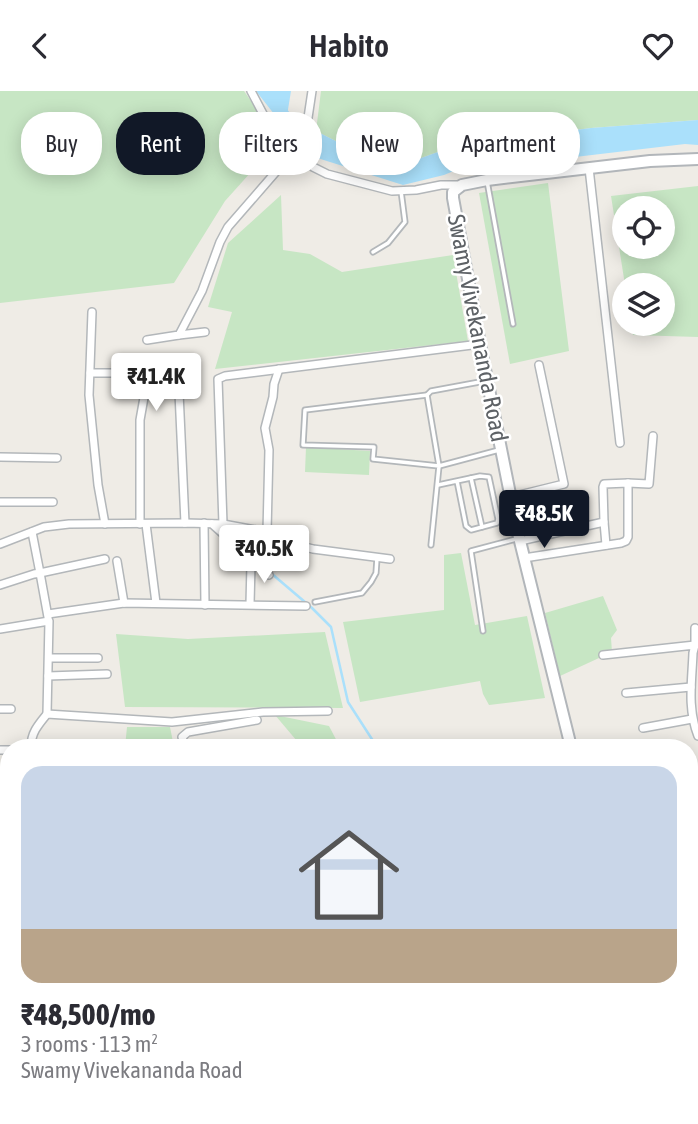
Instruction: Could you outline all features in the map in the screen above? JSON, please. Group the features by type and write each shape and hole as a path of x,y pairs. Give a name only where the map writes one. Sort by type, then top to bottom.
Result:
{"street":[{"path":"251,91 262,112"},
{"path":"308,112 312,91"},
{"name":"Swamy Vivekananda Road","path":"569,739 524,558 501,450 453,193 462,185 487,180 671,159 698,159"},
{"path":"589,168 620,443"},
{"path":"322,172 382,189 401,191 462,185"},
{"path":"179,335 202,291 228,227 273,175"},
{"path":"92,312 89,395 98,485 105,524"},
{"path":"147,340 205,332"},
{"path":"223,524 218,379 480,344"},
{"path":"511,497 564,484 539,365"},
{"path":"267,531 269,450 265,428 279,369"},
{"path":"178,371 185,523"},
{"path":"90,373 129,373 143,381 145,392 140,420 143,524 156,603"},
{"path":"606,545 604,484 649,484 653,436"},
{"path":"0,457 57,458"},
{"path":"524,558 626,541 628,483"},
{"path":"0,502 53,502"},
{"path":"520,539 551,535 604,522"},
{"path":"0,544 44,527 69,524 223,524 267,531 289,543 313,549 390,559"},
{"path":"208,524 269,575"},
{"path":"205,605 208,524"},
{"path":"31,739 47,714 48,676 48,618 32,532"},
{"path":"551,535 554,552"},
{"path":"0,586 34,574 105,559"},
{"path":"117,561 124,603"},
{"path":"250,604 251,564"},
{"path":"0,629 124,603 306,606"},
{"path":"695,628 690,705 698,736"},
{"path":"603,655 695,645"},
{"path":"48,659 98,658"},
{"path":"48,676 107,674"},
{"path":"626,693 691,687"},
{"path":"0,709 10,709"},
{"path":"47,714 172,722 263,712 328,711"},
{"path":"643,728 692,719"},
{"path":"183,739 188,732 257,720"}],"lane":[{"path":"487,180 513,324"},
{"path":"373,252 388,243 405,222 401,191"},
{"path":"487,381 431,391 427,395 305,410 303,445 374,447 373,459 439,466 501,450"},
{"path":"427,395 439,466 430,545"},
{"path":"437,485 485,475 489,477 497,523 471,530 466,526 457,481"},
{"path":"471,478 482,527"},
{"path":"483,631 471,551 520,539"},
{"path":"315,602 362,593 376,573 377,558"}],"green space":[{"path":"0,91 244,91 259,112 219,112 219,175 248,175 225,201 174,283 0,303"},
{"path":"321,91 698,91 698,120 580,129 580,112 437,112 437,152 423,157 423,112 336,112 336,141 322,134 322,112 318,112"},
{"path":"548,183 569,351 510,364 479,193"},
{"path":"698,186 698,337 666,336 675,336 675,273 623,273 621,259 675,259 675,196 612,196 612,202 611,196"},
{"path":"281,195 283,250 310,254 342,272 453,255 468,341 215,369 232,312 208,307 228,243"},
{"path":"306,447 370,451 369,475 305,472"},
{"path":"461,553 475,625 527,616 545,698 489,705 480,681 360,702 343,622 444,610 444,555"},
{"path":"603,596 617,630 611,638 612,652 560,676 545,613"},
{"path":"325,632 343,708 125,707 116,634 188,639"},
{"path":"275,715 329,726 336,739 295,739"},
{"path":"127,727 170,727 172,739 126,739"}],"water":[{"path":"256,91 291,91 288,112 272,112"},
{"path":"698,120 698,145 685,144 580,156 580,129"},
{"path":"322,134 336,141 336,164 322,159"},
{"path":"437,152 437,175 444,175 403,185 371,175 423,175 423,157"}],"waterway":[{"path":"272,574 331,627 348,702 372,739"}]}
